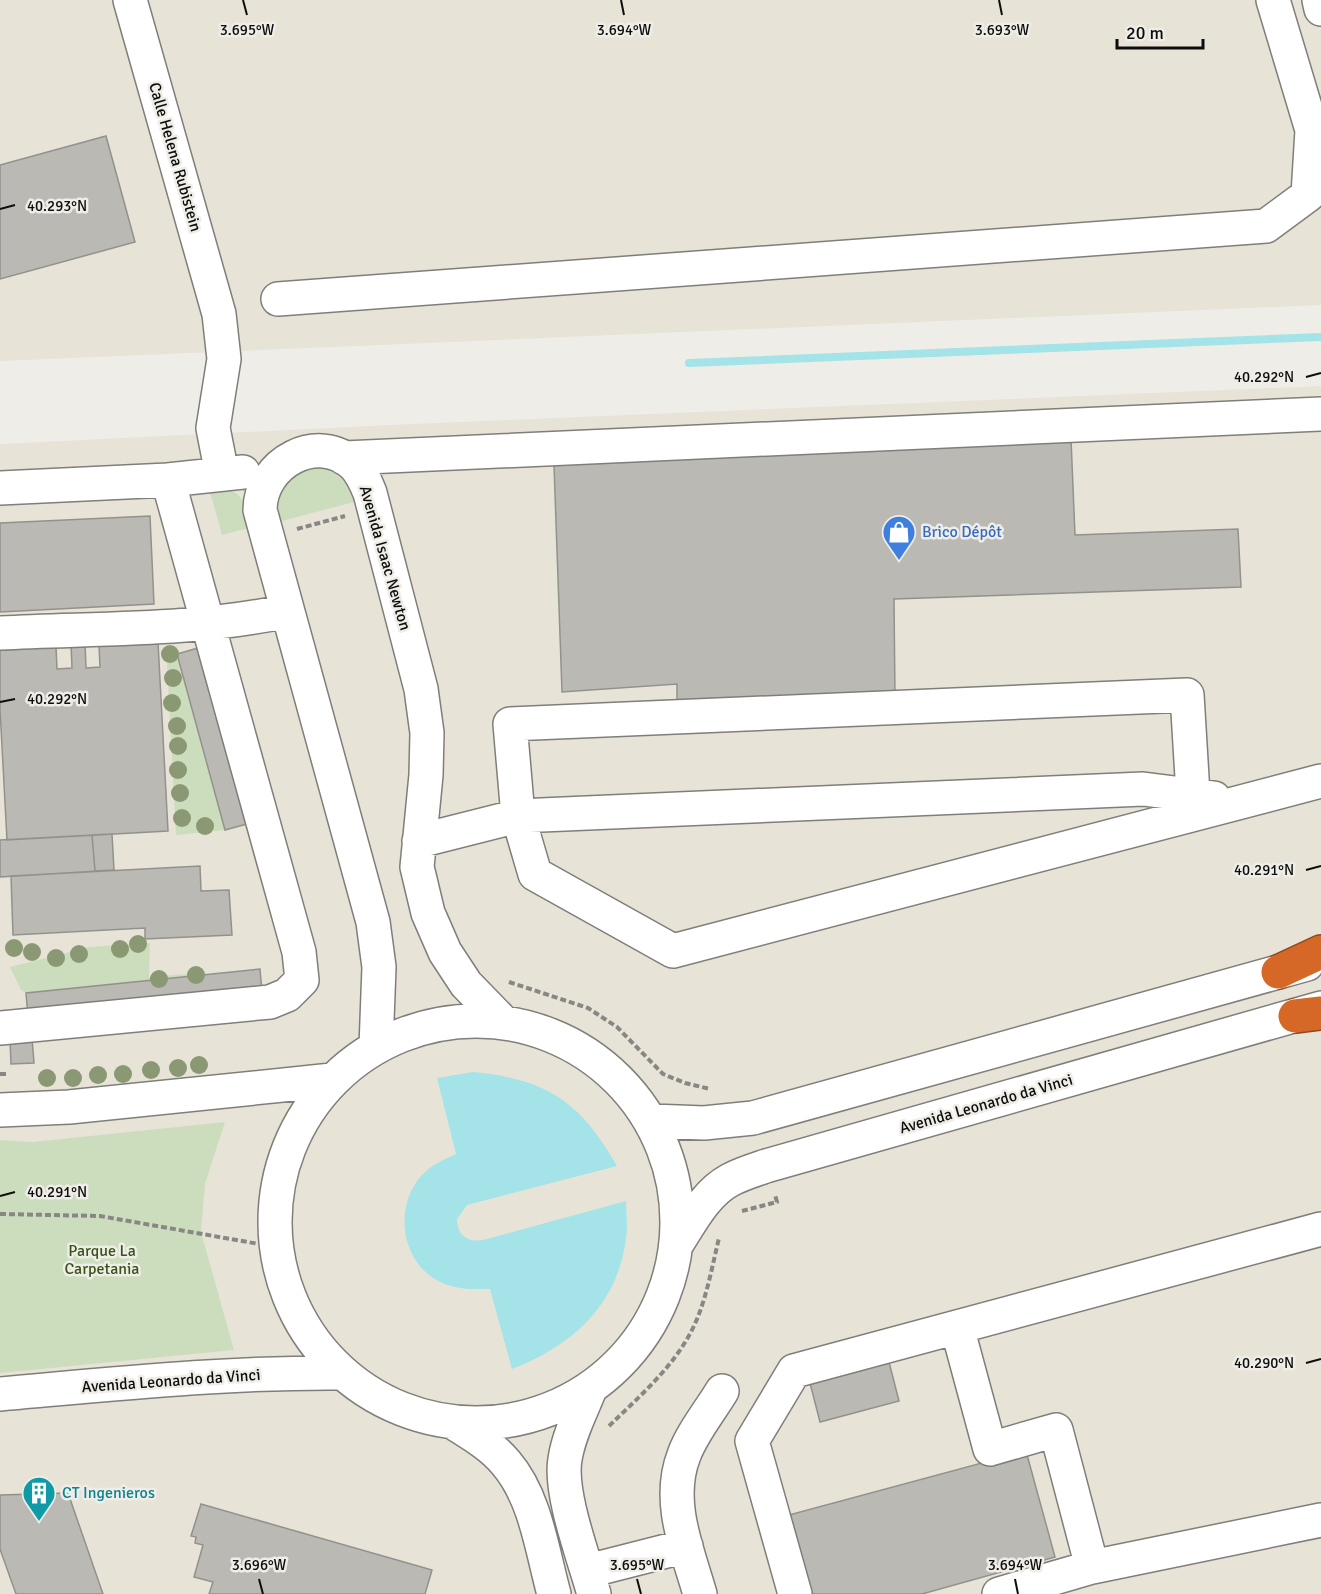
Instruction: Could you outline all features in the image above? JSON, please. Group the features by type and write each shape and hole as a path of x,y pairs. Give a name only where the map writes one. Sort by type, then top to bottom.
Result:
{"highway":[{"path":"1278,972 1321,952"}],"street":[{"name":"Calle Helena Rubistein","path":"130,0 219,314 224,360 213,428 222,474"},
{"path":"278,299 1266,226 1308,195 1312,130 1273,0"},
{"path":"1319,0 1321,9"},
{"path":"376,1047 379,967 373,922 267,538 260,499 266,480 283,462 309,453 323,453 344,458 1321,414"},
{"name":"Avenida Isaac Newton","path":"344,458 360,473 374,507 422,700 426,733 426,775 417,867 428,913 445,952 466,984 502,1022"},
{"path":"0,488 168,480 274,470"},
{"path":"0,1028 270,1002 287,995 302,980 299,952 168,480"},
{"path":"0,633 207,623 253,618 287,610"},
{"path":"1193,794 1187,695 510,724 518,816 535,874 673,951 1321,781"},
{"path":"419,840 518,816 1143,789 1193,794 1237,803"},
{"path":"652,1121 704,1123 753,1118 1321,960"},
{"name":"Avenida Leonardo da Vinci","path":"678,1242 702,1205 719,1189 730,1180 766,1166 1312,1013"},
{"path":"458,1021 502,1022 549,1033 588,1053 624,1084 652,1121 669,1158 678,1199 678,1242 669,1283 647,1331 620,1364 590,1389 547,1411 498,1422 454,1423 414,1414 375,1397 342,1373 313,1342 290,1303 277,1262 274,1222 280,1170 300,1122 332,1080 376,1047 414,1030 458,1021"},
{"path":"0,1110 69,1107 332,1080"},
{"path":"795,1594 752,1441 794,1371 1321,1229"},
{"path":"957,1328 990,1449 1056,1430 1092,1567"},
{"name":"Avenida Leonardo da Vinci","path":"0,1394 142,1381 258,1374 342,1373"},
{"path":"590,1389 570,1437 564,1461 564,1485 591,1583 686,1546"},
{"path":"700,1594 676,1506 677,1481 684,1454 722,1391"},
{"path":"454,1423 489,1445 507,1463 521,1486 532,1511 554,1594"},
{"path":"999,1594 1092,1567 1321,1520"}],"path":[{"path":"267,538 374,507"},
{"path":"505,980 588,1008 617,1027 663,1074 715,1091"},
{"path":"0,1074 8,1074"},
{"path":"734,1215 777,1202 766,1166"},
{"path":"0,1214 100,1216 276,1247"},
{"path":"607,1428 660,1377 699,1315 721,1231"}],"shaded area":[{"path":"0,0 1321,0 1321,305 0,361"},
{"path":"1321,386 1321,1594 0,1594 0,444 412,424"}],"green space":[{"path":"309,466 334,471 340,475 358,501 278,522 278,502 282,488"},
{"path":"209,488 229,490 240,497 249,528 222,535"},
{"path":"166,646 175,646 225,830 176,835"},
{"path":"150,943 149,977 198,973 198,975 26,993 21,990 10,967 90,947"},
{"name":"Parque La Carpetania","path":"225,1122 205,1184 201,1232 234,1350 0,1373 0,1140 33,1142"}],"water":[{"path":"473,1072 522,1081 542,1088 559,1098 590,1125 617,1166 467,1205 457,1219 464,1237 483,1240 626,1201 627,1233 621,1262 613,1284 602,1303 572,1335 534,1360 512,1369 490,1289 457,1287 430,1276 419,1265 406,1236 406,1205 412,1189 429,1169 456,1154 437,1078"}],"building":[{"path":"106,136 135,242 0,279 0,165"},
{"name":"Brico Dépôt","path":"1071,439 1075,535 1238,529 1241,587 894,599 895,697 677,706 677,684 562,692 554,465"},
{"path":"150,516 154,604 0,612 0,523"},
{"path":"158,642 168,831 7,840 0,709 0,650 56,647 57,669 72,668 71,644 85,643 86,668 100,667 99,645"},
{"path":"198,648 247,824 225,830 177,654"},
{"path":"112,834 114,870 0,877 0,840"},
{"path":"112,834 114,870 95,871 92,835"},
{"path":"112,834 114,870 95,871 92,835"},
{"path":"200,866 201,891 229,890 232,935 145,939 145,928 13,935 11,876"},
{"path":"260,969 262,992 28,1017 26,993"},
{"path":"32,1038 34,1063 11,1064 10,1040"},
{"path":"889,1362 899,1401 820,1422 810,1383"},
{"path":"1026,1451 1055,1557 922,1594 811,1594 789,1515"},
{"name":"CT Ingenieros","path":"68,1493 103,1594 16,1594 0,1549 0,1495"},
{"path":"201,1504 432,1570 425,1594 209,1594 213,1582 194,1577 203,1545 195,1543 196,1537 191,1536"}],"waterway":[{"path":"689,363 1321,337"}],"place":[{"name":"Brico Dépôt","path":"899,561"},
{"name":"CT Ingenieros","path":"39,1522"}]}
